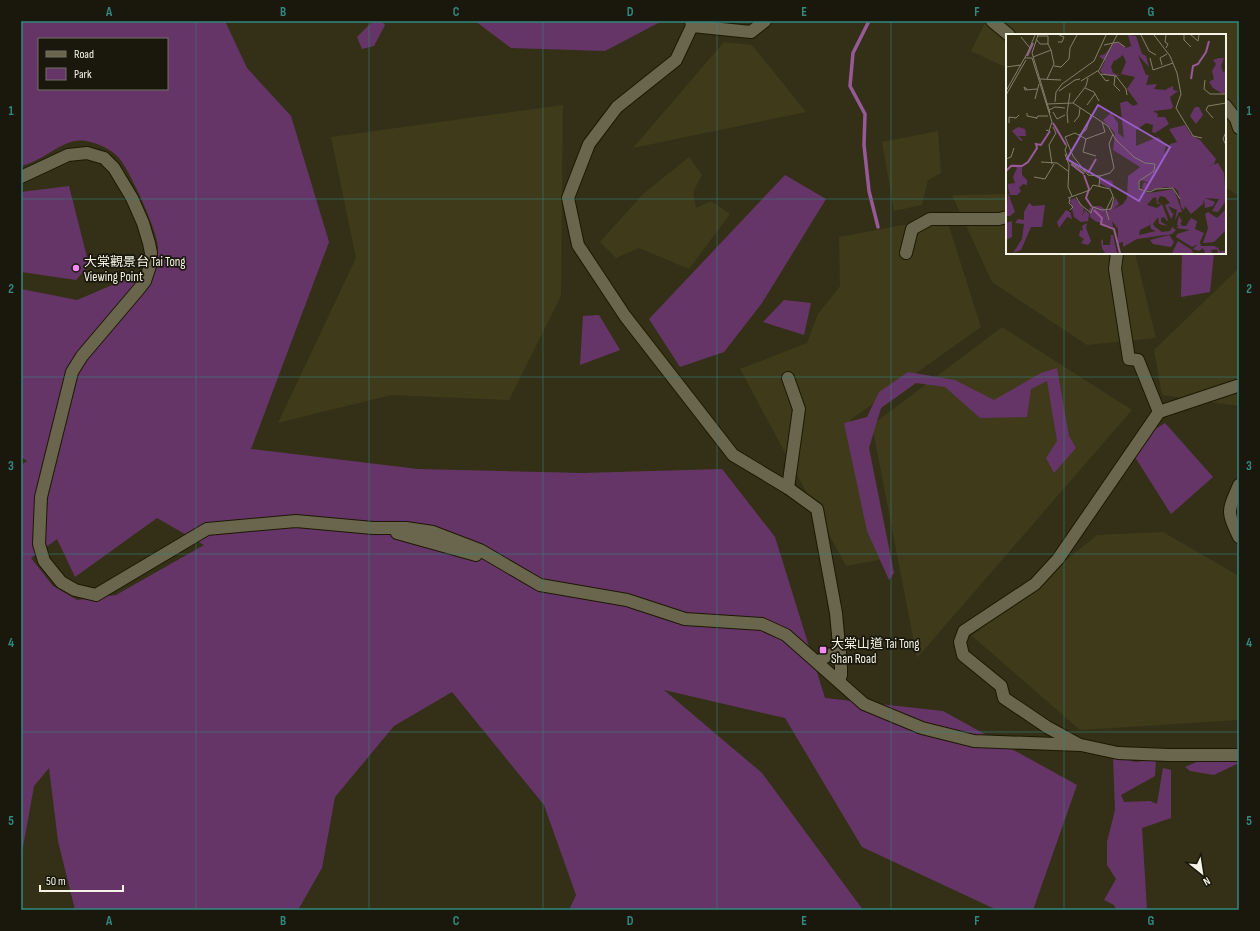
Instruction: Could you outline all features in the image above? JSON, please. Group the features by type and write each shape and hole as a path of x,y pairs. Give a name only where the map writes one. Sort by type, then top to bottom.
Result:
{"street":[{"path":"765,21 751,32 691,23 676,60 617,107 589,144 568,198 578,245 630,322 733,455 788,488 817,509 836,613 840,652 841,675 839,682"},
{"path":"992,21 1008,34"},
{"path":"1226,106 1236,119 1239,128"},
{"path":"21,177 68,155 87,153 104,158 114,168 132,198 145,229 151,253 149,270 142,286 74,367 70,377 66,400 41,497 39,544 44,562 61,582 75,590 96,595 207,529 296,521 380,528 500,561 540,585 628,600 685,619 762,624 786,635 864,704 922,728 974,741 1081,745 1118,753 1239,755"},
{"path":"906,253 912,229 930,218 999,219 1006,217"},
{"path":"1117,254 1115,269 1129,360 1138,360 1159,412"},
{"path":"788,378 799,409 788,488"},
{"path":"1081,745 1047,727 1004,698 1001,686 963,655 960,642 964,631 1035,584 1058,559 1159,412 1239,386"},
{"path":"1239,485 1229,515 1239,537"},
{"path":"818,664 831,653 840,652"}],"shaded area":[{"path":"986,21 1239,21 1239,196 1226,188 1226,34 1006,34 1006,68 971,51"},
{"path":"724,42 752,45 806,112 633,148"},
{"path":"563,105 561,296 509,400 391,395 278,423 356,258 331,137"},
{"path":"938,131 941,173 928,180 922,205 894,211 882,142"},
{"path":"689,157 702,175 693,192 696,208 711,201 730,214 689,269 639,248 616,258 600,242 643,194"},
{"path":"1006,194 1006,254 1135,254 1156,338 1087,345 992,282 952,195"},
{"path":"946,217 981,327 850,420 884,559 846,566 740,369 807,343 818,314 840,286 839,237"},
{"path":"1239,268 1239,406 1162,395 1154,350"},
{"path":"1002,327 1132,410 917,658 872,425"},
{"path":"1163,532 1239,576 1239,720 1080,730 972,636 1097,535"}],"green space":[{"path":"21,21 225,21 247,68 291,116 329,242 251,449 418,469 583,473 722,469 775,537 825,698 943,711 1077,785 1033,910 997,910 862,847 785,718 664,690 762,773 863,910 569,910 576,895 544,805 452,692 394,726 335,797 322,868 298,910 75,910 58,841 49,768 34,786 21,858 21,465 27,461 21,457 21,289 77,300 157,266 158,247 153,228 136,187 124,165 110,150 92,142 79,140 60,146 28,164 21,166","holes":["157,518 204,545 116,595 77,600 53,586 31,558 57,539 75,577"]},
{"path":"373,21 381,21 385,25 374,46 362,49 357,37"},
{"path":"475,21 662,21 605,51 511,48"},
{"path":"785,175 826,199 762,303 724,352 680,367 649,319"},
{"path":"69,186 89,265 76,280 21,272 21,192"},
{"path":"1182,254 1214,254 1210,292 1181,297"},
{"path":"784,300 811,303 804,335 763,322"},
{"path":"599,315 620,350 580,365 583,316"},
{"path":"1057,368 1069,436 1076,448 1054,473 1046,458 1057,441 1047,381 1031,389 1027,417 980,418 945,387 916,383 881,408 869,448 894,573 889,580 867,531 844,423 867,417 879,392 908,372 955,380 994,400 1041,373"},
{"path":"1165,423 1213,477 1171,514 1135,457 1146,435"},
{"path":"1113,756 1136,762 1156,759 1155,776 1121,795 1124,802 1150,801 1157,804 1163,768 1171,770 1171,818 1142,828 1147,910 1116,910 1114,905 1104,900 1116,879 1107,865 1107,842 1115,810"},
{"path":"1213,757 1239,763 1214,775 1190,771 1185,767 1206,758"}],"waterway":[{"path":"869,21 853,53 850,86 865,114 864,145 869,191 878,227"}],"place":[{"name":"大棠觀景台 Tai Tong Viewing Point","path":"76,268"},
{"name":"大棠山道 Tai Tong Shan Road","path":"823,650"}]}
